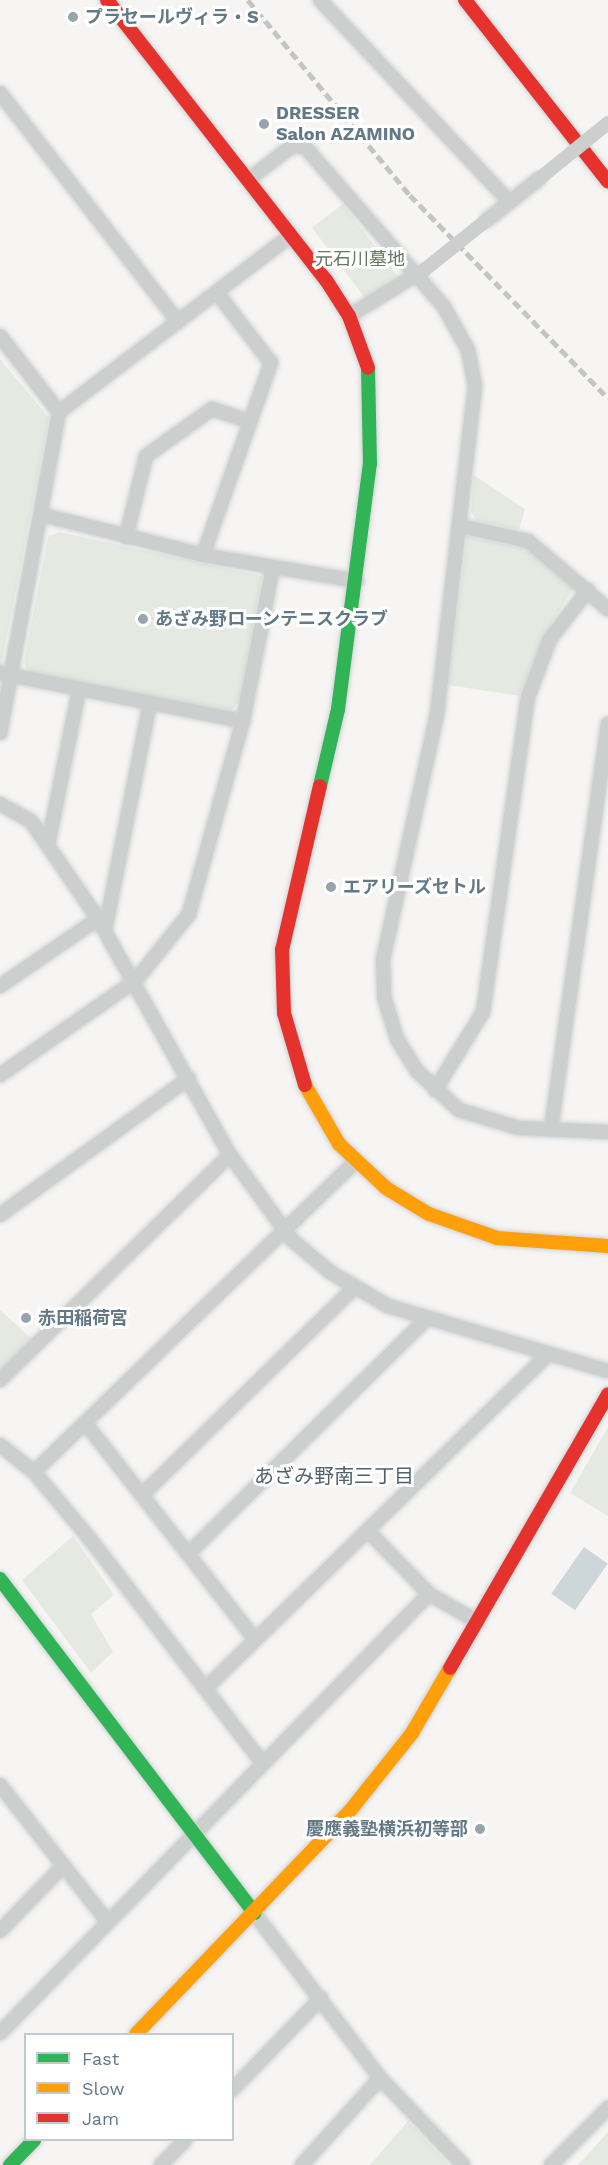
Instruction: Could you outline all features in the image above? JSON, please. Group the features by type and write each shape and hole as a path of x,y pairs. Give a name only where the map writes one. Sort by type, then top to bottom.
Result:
{"street":[{"path":"107,0 291,235 349,316 370,374 373,422 357,581 338,709 281,958 284,1013 300,1076 339,1144 402,1199 460,1227 497,1238 608,1246"},
{"path":"320,0 510,202"},
{"path":"465,0 608,182"},
{"path":"0,93 178,322"},
{"path":"349,316 418,274 608,123"},
{"path":"248,180 292,146 305,147 418,274 459,329 473,377 475,411 433,738 383,960 384,997 397,1039 435,1089 459,1110 490,1122 551,1129 608,1132"},
{"path":"0,733 6,674 42,515 59,412 291,235"},
{"path":"203,555 271,363 217,293"},
{"path":"0,336 59,412"},
{"path":"126,537 146,456 212,409 250,421"},
{"path":"42,515 203,555 357,581"},
{"path":"461,526 528,541 608,609"},
{"path":"0,1075 136,980 189,914 243,721 273,567"},
{"path":"435,1089 483,1012 528,697 550,639 588,590"},
{"path":"6,674 243,721"},
{"path":"48,845 79,690"},
{"path":"0,986 101,925 150,703"},
{"path":"551,1129 608,724"},
{"path":"0,804 31,821 48,845 136,980 230,1155 283,1230 354,1288 424,1320 608,1371"},
{"path":"0,1215 189,1078"},
{"path":"0,1380 230,1155"},
{"path":"34,1472 356,1161"},
{"path":"144,1493 354,1288"},
{"path":"189,1554 424,1320"},
{"path":"206,1688 254,1638 368,1531 548,1354"},
{"path":"137,2033 254,1913 383,1772 478,1622 608,1394"},
{"path":"86,1424 144,1493 254,1638"},
{"path":"0,1445 34,1472 262,1762"},
{"path":"368,1531 429,1594 478,1622"},
{"path":"0,1579 380,2078 463,2165"},
{"path":"0,2033 262,1762 429,1594"},
{"path":"2,1792 108,1922"},
{"path":"0,1931 63,1866"},
{"path":"234,2088 321,1998"},
{"path":"302,2165 380,2078"},
{"path":"551,2165 608,2108"},
{"path":"10,2165 32,2141"},
{"path":"160,2165 183,2141"}],"green space":[{"name":"元石川墓地","path":"343,204 398,277 367,300 312,227"},
{"path":"0,359 49,418 1,667 0,666"},
{"path":"474,475 525,509 519,530 476,520 471,512"},
{"name":"あざみ野ローンテニスクラブ","path":"59,532 262,576 239,701 231,711 28,673 24,662 48,537"},
{"path":"467,536 525,549 573,589 545,634 519,696 448,685"},
{"path":"0,1310 33,1340 0,1373"},
{"path":"608,1427 608,1516 570,1493"},
{"path":"73,1536 114,1595 91,1614 113,1652 91,1673 22,1580"},
{"path":"408,2121 449,2165 370,2165"},
{"path":"608,2132 608,2165 578,2165"}],"shaded area":[{"path":"584,1547 608,1564 575,1610 551,1594"}],"railway":[{"path":"248,0 410,195 608,398"}],"traffic: fast":[{"path":"320,786 338,709 370,464 368,368"},
{"path":"0,1579 254,1913"},
{"path":"10,2165 33,2141"}],"traffic: slow":[{"path":"305,1085 339,1144 386,1188 429,1214 497,1238 608,1246"},
{"path":"137,2033 349,1812 412,1733 450,1668"}],"traffic: jam":[{"path":"107,0 326,280 349,316 368,368"},
{"path":"465,0 608,182"},
{"path":"305,1085 284,1013 282,950 320,786"},
{"path":"450,1668 608,1394"}],"place":[{"name":"プラセールヴィラ・S","path":"73,17"},
{"name":"DRESSER Salon AZAMINO","path":"264,124"},
{"name":"あざみ野ローンテニスクラブ","path":"143,619"},
{"name":"エアリーズセトル","path":"331,887"},
{"name":"赤田稲荷宮","path":"26,1318"},
{"name":"慶應義塾横浜初等部","path":"480,1829"}],"district":[{"name":"あざみ野南三丁目","path":"334,1476"}]}
